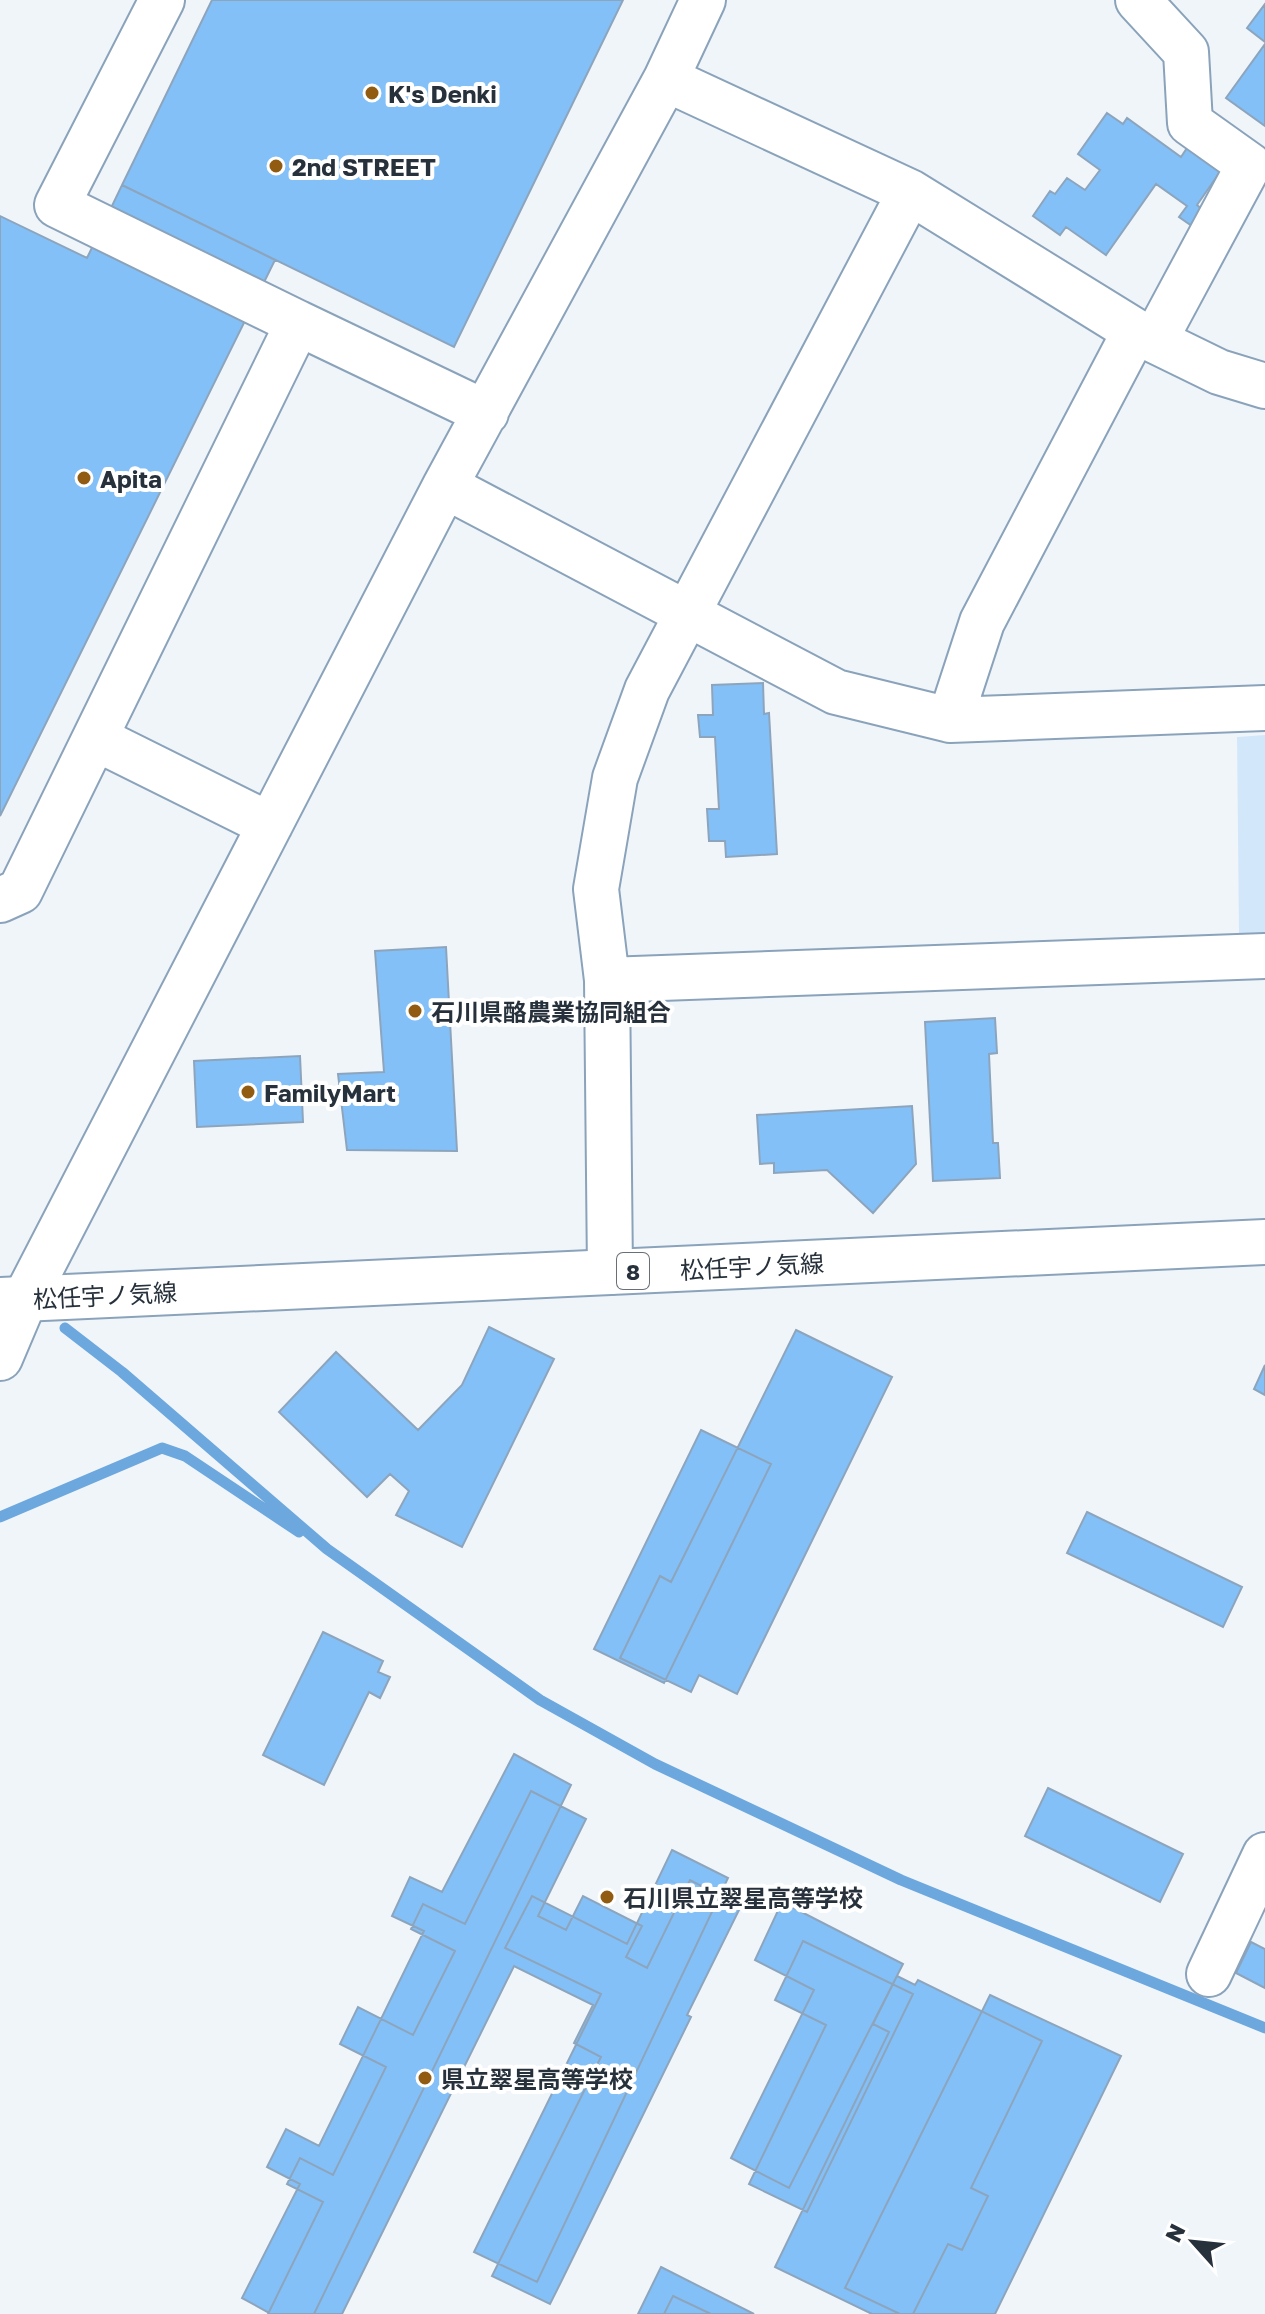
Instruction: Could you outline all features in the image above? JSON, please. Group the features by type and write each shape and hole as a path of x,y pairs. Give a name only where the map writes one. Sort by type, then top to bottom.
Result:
{"street":[{"path":"162,0 57,205 486,413"},
{"path":"0,1358 12,1299 270,825 445,486 666,79 703,0"},
{"path":"950,720 982,622 1145,335 1257,170 1190,123 1186,52 1138,0"},
{"path":"666,79 910,192 1145,335 1219,372 1265,386"},
{"path":"610,1272 607,980 596,889 615,778 647,690 910,192"},
{"path":"0,900 20,891 298,323"},
{"path":"445,486 836,692 950,720 1265,708"},
{"path":"95,738 270,825"},
{"path":"607,980 1265,956"},
{"name":"松任宇ノ気線","path":"12,1299 1265,1242"},
{"path":"1209,1974 1265,1855"}],"shaded area":[{"path":"1265,735 1265,934 1239,935 1237,737"}],"building":[{"name":"K's Denki","path":"212,0 623,0 454,347 122,185"},
{"path":"1265,4 1265,42 1247,28"},
{"path":"1265,44 1265,126 1226,98"},
{"path":"1107,113 1123,124 1127,118 1181,157 1187,148 1220,172 1197,205 1203,210 1192,226 1179,217 1187,206 1156,184 1106,255 1066,227 1060,235 1033,216 1050,191 1055,194 1067,178 1085,190 1100,170 1078,154"},
{"name":"Apita","path":"122,185 275,260 0,816 0,216 87,258"},
{"path":"763,683 764,714 769,713 777,854 726,857 725,841 709,841 707,809 719,809 715,737 700,737 698,715 713,715 712,685"},
{"name":"石川県酪農業協同組合","path":"446,947 457,1151 347,1150 338,1074 384,1072 375,951"},
{"path":"995,1018 997,1053 989,1054 993,1143 998,1143 1000,1178 933,1181 925,1022"},
{"name":"FamilyMart","path":"300,1056 303,1122 197,1127 194,1061"},
{"path":"912,1106 916,1164 873,1213 827,1170 774,1173 774,1163 760,1164 757,1115"},
{"path":"489,1327 554,1359 462,1547 396,1515 409,1491 390,1474 367,1497 279,1412 336,1352 418,1430 462,1385"},
{"path":"796,1330 892,1377 737,1694 699,1675 691,1692 620,1658 660,1576 671,1582"},
{"path":"1265,1365 1265,1395 1254,1389"},
{"path":"701,1430 771,1464 664,1683 594,1649"},
{"path":"1087,1512 1242,1587 1223,1627 1067,1553"},
{"path":"323,1632 383,1661 378,1672 390,1677 380,1698 369,1692 324,1785 263,1755"},
{"path":"514,1754 571,1785 314,2314 271,2314 242,2298 300,2184 267,2167 286,2129 319,2146 424,1931 392,1916 410,1877 442,1892"},
{"path":"1048,1788 1183,1854 1160,1902 1025,1836"},
{"path":"531,1791 586,1819 538,1916 566,1930 583,1896 642,1926 626,1957 647,1968 690,1880 741,1906 687,2015 691,2017 550,2304 492,2276 601,2057 574,2043 593,2005 514,1966 342,2314 268,2314 323,2202 287,2184 300,2158 333,2175 386,2067 340,2044 358,2007 413,2035 455,1951 411,1929 423,1904 465,1924"},
{"path":"672,1850 728,1878 537,2282 474,2252 601,1994 505,1948 532,1896 627,1944"},
{"path":"782,1902 903,1964 789,2188 731,2158 814,1990 755,1960"},
{"path":"803,1941 913,1994 807,2212 749,2184 826,2025 775,2000"},
{"path":"1251,1942 1265,1949 1265,1988 1236,1973"},
{"path":"897,1976 915,1985 918,1980 1042,2041 971,2188 988,2196 962,2250 948,2244 913,2314 872,2314 775,2267 889,2032 873,2024"},
{"path":"990,1995 1121,2056 995,2314 900,2314 845,2288"},
{"path":"661,2267 754,2314 638,2314"},
{"path":"673,2296 711,2314 664,2314"}],"waterway":[{"path":"65,1328 122,1372 327,1549 540,1700 655,1764 901,1880 1265,2028"},
{"path":"0,1517 162,1448 185,1456 299,1532"}],"place":[{"name":"K's Denki","path":"372,93"},
{"name":"2nd STREET","path":"276,166"},
{"name":"Apita","path":"84,478"},
{"name":"石川県酪農業協同組合","path":"415,1011"},
{"name":"FamilyMart","path":"248,1092"},
{"name":"石川県立翠星高等学校","path":"607,1897"},
{"name":"県立翠星高等学校","path":"425,2078"}]}
